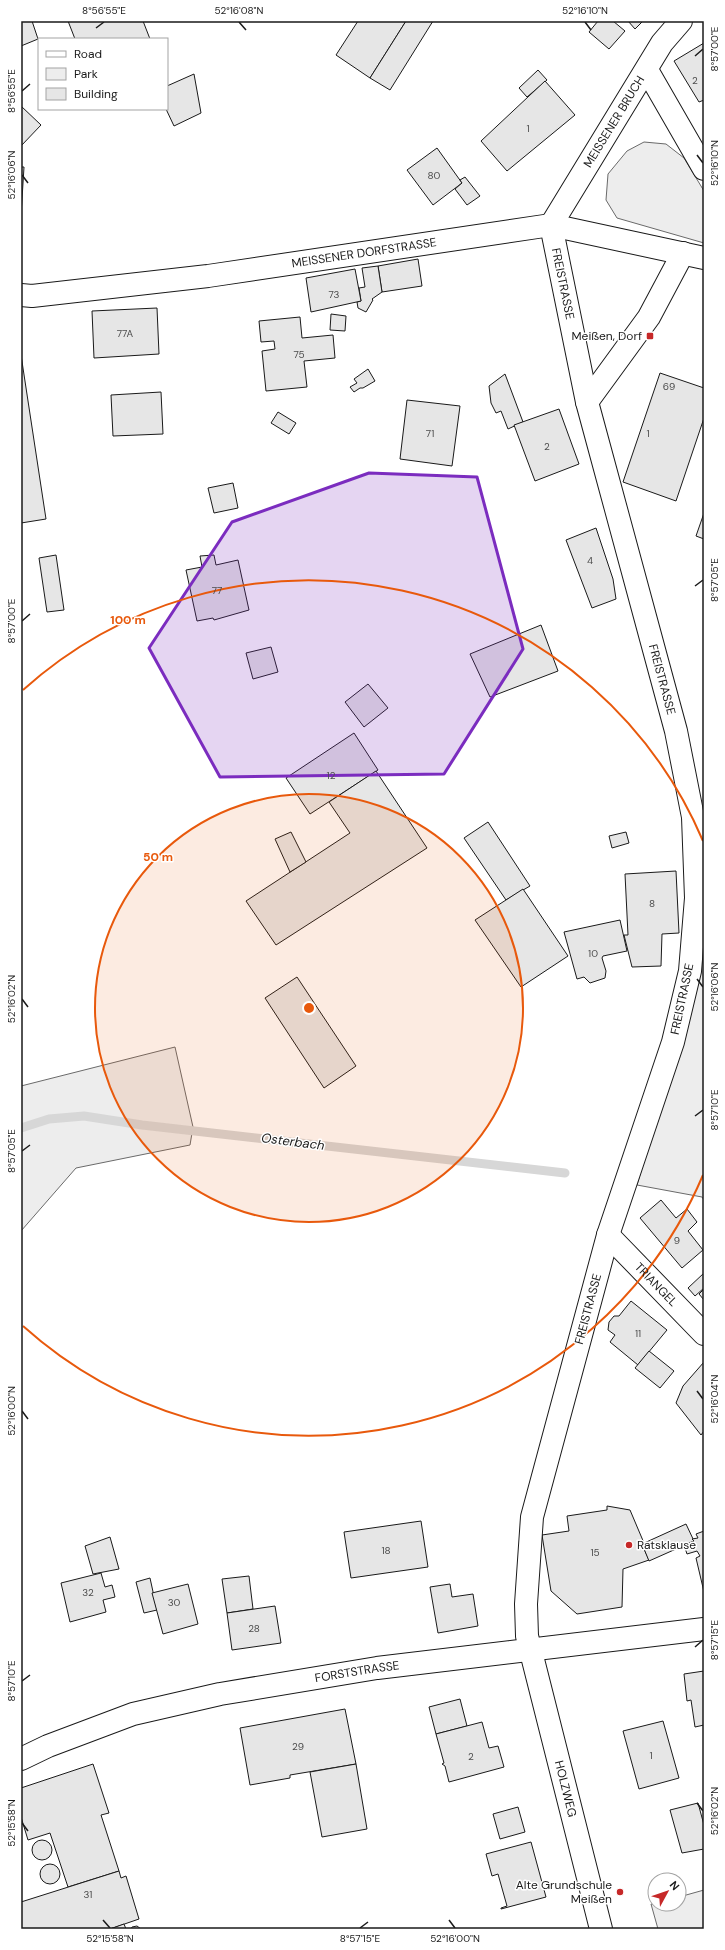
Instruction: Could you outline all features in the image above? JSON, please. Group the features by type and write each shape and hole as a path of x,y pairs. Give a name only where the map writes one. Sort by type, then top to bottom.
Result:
{"street":[{"name":"MEISSENER BRUCH","path":"551,225 647,70 662,43 681,21"},
{"path":"647,70 704,169"},
{"name":"MEISSENER DORFSTRASSE","path":"21,295 32,296 208,276 551,225 704,258"},
{"name":"FREISTRASSE","path":"530,1650 527,1636 526,1604 532,1517 608,1235 673,1042 690,971 696,898 693,817 676,731 587,402 551,225"},
{"path":"587,402 649,317 683,253"},
{"name":"TRIANGEL","path":"608,1235 704,1334"},
{"name":"FORSTSTRASSE","path":"21,1759 48,1746 133,1714 220,1694 377,1668 704,1629"},
{"name":"HOLZWEG","path":"530,1650 601,1929"}],"highlighted area":[{"path":"369,473 477,477 523,649 444,774 220,777 149,648 232,522"}],"green space":[{"path":"644,142 666,144 684,158 704,191 704,243 617,218 606,200 608,174 627,151"},
{"path":"704,957 704,1200 702,1197 637,1185"},
{"path":"175,1047 193,1127 190,1145 76,1168 21,1231 21,1086"},
{"path":"704,1890 704,1929 658,1929 653,1912 687,1912 687,1895"}],"building":[{"path":"21,21 32,21 38,39 21,46"},
{"path":"68,21 143,21 150,38 75,38"},
{"path":"358,21 406,21 370,78 336,55"},
{"path":"406,21 433,21 390,90 370,78"},
{"path":"598,21 613,21 625,31 609,49 589,32"},
{"path":"628,21 643,21 635,29"},
{"path":"704,43 704,100 699,102 674,61"},
{"path":"538,70 547,80 527,97 519,88"},
{"path":"194,74 201,113 174,126 166,110 168,110 168,86"},
{"path":"545,81 575,115 507,171 481,141"},
{"path":"21,106 41,125 21,146"},
{"path":"437,148 462,183 433,205 407,170"},
{"path":"21,167 24,167 21,215"},
{"path":"465,177 480,196 467,205 455,189 462,183 460,180"},
{"path":"418,259 422,286 382,292 378,266"},
{"path":"378,266 382,292 372,299 373,300 366,312 358,308 357,302 361,301 359,288 365,287 362,268"},
{"path":"355,269 361,301 311,312 306,278"},
{"path":"157,308 159,354 94,358 92,311"},
{"path":"331,314 346,316 345,331 330,330"},
{"path":"300,317 302,338 333,335 335,358 304,361 307,387 266,391 262,351 275,349 274,341 261,342 259,321"},
{"path":"21,355 46,519 21,523"},
{"path":"368,369 375,381 354,392 350,387 357,383 354,379"},
{"path":"660,373 704,388 704,418 676,501 623,482"},
{"path":"505,374 523,422 508,429 501,411 496,413 491,403 489,386"},
{"path":"161,392 163,434 113,436 111,395"},
{"path":"407,400 460,406 452,466 400,459"},
{"path":"559,409 579,464 535,481 514,425"},
{"path":"278,412 296,423 289,434 271,423"},
{"path":"233,483 238,508 214,513 208,488"},
{"path":"704,513 704,539 696,536"},
{"path":"596,528 613,579 616,599 592,608 566,540"},
{"path":"56,555 64,610 47,612 39,558"},
{"path":"214,555 216,565 238,560 249,610 214,620 213,618 197,621 186,570 202,567 200,556"},
{"path":"541,625 558,671 490,697 470,654"},
{"path":"271,647 278,672 253,679 246,653"},
{"path":"368,684 388,708 364,727 345,702"},
{"path":"354,733 378,770 310,814 286,778"},
{"path":"376,771 427,848 276,945 246,901 350,833 329,802"},
{"path":"488,822 530,886 506,900 464,838"},
{"path":"291,832 306,862 290,872 275,839"},
{"path":"626,832 629,843 612,848 609,836"},
{"path":"676,871 679,933 662,934 661,966 632,967 624,935 628,935 625,874"},
{"path":"523,889 568,956 521,987 475,920"},
{"path":"620,920 627,951 603,956 602,958 606,971 605,978 590,983 584,977 577,979 564,932"},
{"path":"297,977 356,1066 324,1088 265,998"},
{"path":"661,1200 676,1218 687,1209 697,1222 688,1231 703,1250 682,1268 640,1218"},
{"path":"704,1273 704,1288 695,1296 688,1288"},
{"path":"704,1289 704,1300 699,1294"},
{"path":"631,1301 667,1330 638,1365 610,1342 615,1335 608,1330 609,1322 614,1316 619,1316"},
{"path":"649,1351 674,1371 660,1388 635,1368"},
{"path":"704,1362 704,1431 701,1435 676,1403 683,1386"},
{"path":"607,1506 630,1510 644,1543 642,1544 649,1560 623,1569 622,1607 577,1614 551,1591 542,1535 569,1531 567,1516 607,1510"},
{"path":"421,1521 428,1567 351,1578 344,1532"},
{"path":"686,1524 694,1541 649,1561 642,1544"},
{"path":"704,1531 704,1592 696,1558 700,1556 697,1551 687,1554 684,1545 694,1541 692,1539 698,1538 696,1534"},
{"path":"110,1537 119,1569 93,1574 85,1546"},
{"path":"101,1573 105,1587 112,1585 115,1597 103,1600 106,1612 70,1622 61,1583"},
{"path":"249,1576 253,1609 227,1613 222,1579"},
{"path":"150,1578 157,1610 144,1613 136,1582"},
{"path":"188,1584 198,1624 163,1634 152,1593"},
{"path":"450,1584 452,1597 473,1594 478,1626 438,1633 430,1587"},
{"path":"275,1606 281,1643 232,1650 227,1613"},
{"path":"704,1671 704,1725 695,1727 691,1700 687,1701 684,1674"},
{"path":"460,1699 467,1726 436,1734 429,1707"},
{"path":"345,1709 356,1764 290,1775 290,1778 250,1785 240,1728"},
{"path":"663,1721 679,1778 639,1789 623,1731"},
{"path":"482,1722 489,1748 498,1746 504,1767 449,1782 445,1766 442,1764 444,1763 436,1734"},
{"path":"93,1764 109,1813 101,1815 119,1871 68,1887 50,1833 28,1840 21,1817 21,1788"},
{"path":"356,1764 367,1829 322,1837 310,1772"},
{"path":"698,1803 704,1825 704,1849 682,1853 670,1810"},
{"path":"518,1807 525,1832 500,1839 493,1814"},
{"path":"42,1840 49,1843 52,1850 49,1857 42,1860 35,1857 32,1850 35,1843"},
{"path":"531,1842 546,1897 501,1909 507,1906 498,1874 492,1876 486,1854"},
{"path":"50,1864 57,1867 60,1874 57,1881 50,1884 43,1881 40,1874 43,1867"},
{"path":"119,1871 121,1878 126,1876 139,1919 110,1929 21,1929 21,1902"},
{"path":"124,1924 126,1929 110,1929"},
{"path":"137,1926 141,1929 131,1929 132,1927"}],"waterway":[{"name":"Osterbach","path":"21,1128 49,1119 84,1116 142,1125 565,1173"}],"place":[{"name":"Meißen, Dorf","path":"650,336"},
{"name":"Ratsklause","path":"629,1545"},
{"name":"Alte Grundschule Meißen","path":"620,1892"}]}
